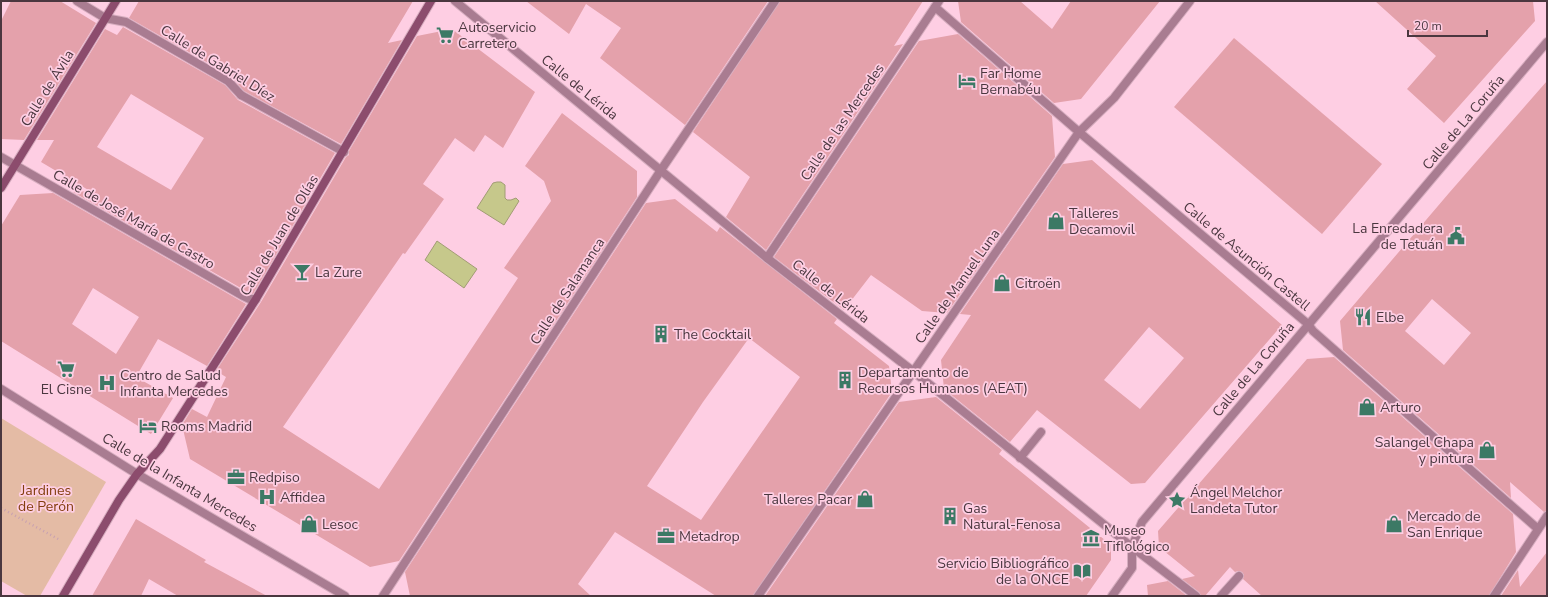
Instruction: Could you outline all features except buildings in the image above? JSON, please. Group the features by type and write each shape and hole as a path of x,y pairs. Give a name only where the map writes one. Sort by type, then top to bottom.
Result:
{"main road":[{"name":"Calle de Ávila","path":"1,188 116,1"},
{"name":"Calle de Juan de Olías","path":"63,596 119,500 137,474 160,449 256,299 344,152 431,1"}],"street":[{"name":"Calle de Gabriel Díez","path":"77,1 105,18 126,22 228,82 241,95 344,152"},
{"name":"Calle de Lérida","path":"455,1 768,258 914,372 1132,547 1196,596"},
{"name":"Calle de Salamanca","path":"383,596 661,170 775,1"},
{"name":"Calle de Manuel Luna","path":"758,596 1079,132 1114,98 1190,1"},
{"name":"Calle de Asunción Castell","path":"937,4 1079,132 1308,324 1313,331 1538,529"},
{"name":"Calle de las Mercedes","path":"768,258 937,4"},
{"name":"Calle de La Coruña","path":"1112,596 1132,568 1132,547 1142,522 1547,42"},
{"name":"Calle de José María de Castro","path":"1,157 243,296 256,299"},
{"name":"Calle de la Infanta Mercedes","path":"1,389 137,474 346,596"},
{"path":"1020,458 1041,432"},
{"path":"1494,596 1547,516"},
{"path":"1220,596 1239,576"}],"path":[{"path":"1,508 60,540"}],"green space":[{"name":"Jardines de Perón","path":"1,418 106,482 40,596 27,596 1,581"}],"shaded area":[{"path":"501,182 505,185 505,198 507,200 516,198 519,201 504,225 477,208 493,183"},
{"path":"437,241 477,269 464,288 425,260"}],"place":[{"name":"Autoservicio Carretero","path":"445,35"},
{"name":"Far Home Bernabéu","path":"967,81"},
{"name":"Talleres Decamovil","path":"1056,221"},
{"name":"La Enredadera de Tetuán","path":"1456,236"},
{"name":"La Zure","path":"302,272"},
{"name":"Citroën","path":"1002,283"},
{"name":"Elbe","path":"1363,317"},
{"name":"The Cocktail","path":"661,334"},
{"name":"El Cisne","path":"66,369"},
{"name":"Departamento de Recursos Humanos (AEAT)","path":"845,380"},
{"name":"Centro de Salud Infanta Mercedes","path":"107,383"},
{"name":"Arturo","path":"1367,407"},
{"name":"Rooms Madrid","path":"148,426"},
{"name":"Salangel Chapa y pintura","path":"1487,450"},
{"name":"Redpiso","path":"236,477"},
{"name":"Affidea","path":"267,497"},
{"name":"Talleres Pacar","path":"865,499"},
{"name":"Ángel Melchor Landeta Tutor","path":"1177,500"},
{"name":"Gas Natural-Fenosa","path":"950,516"},
{"name":"Lesoc","path":"309,524"},
{"name":"Mercado de San Enrique","path":"1394,524"},
{"name":"Metadrop","path":"666,536"},
{"name":"Museo Tiflológico","path":"1091,538"},
{"name":"Servicio Bibliográfico de la ONCE","path":"1082,571"}]}
